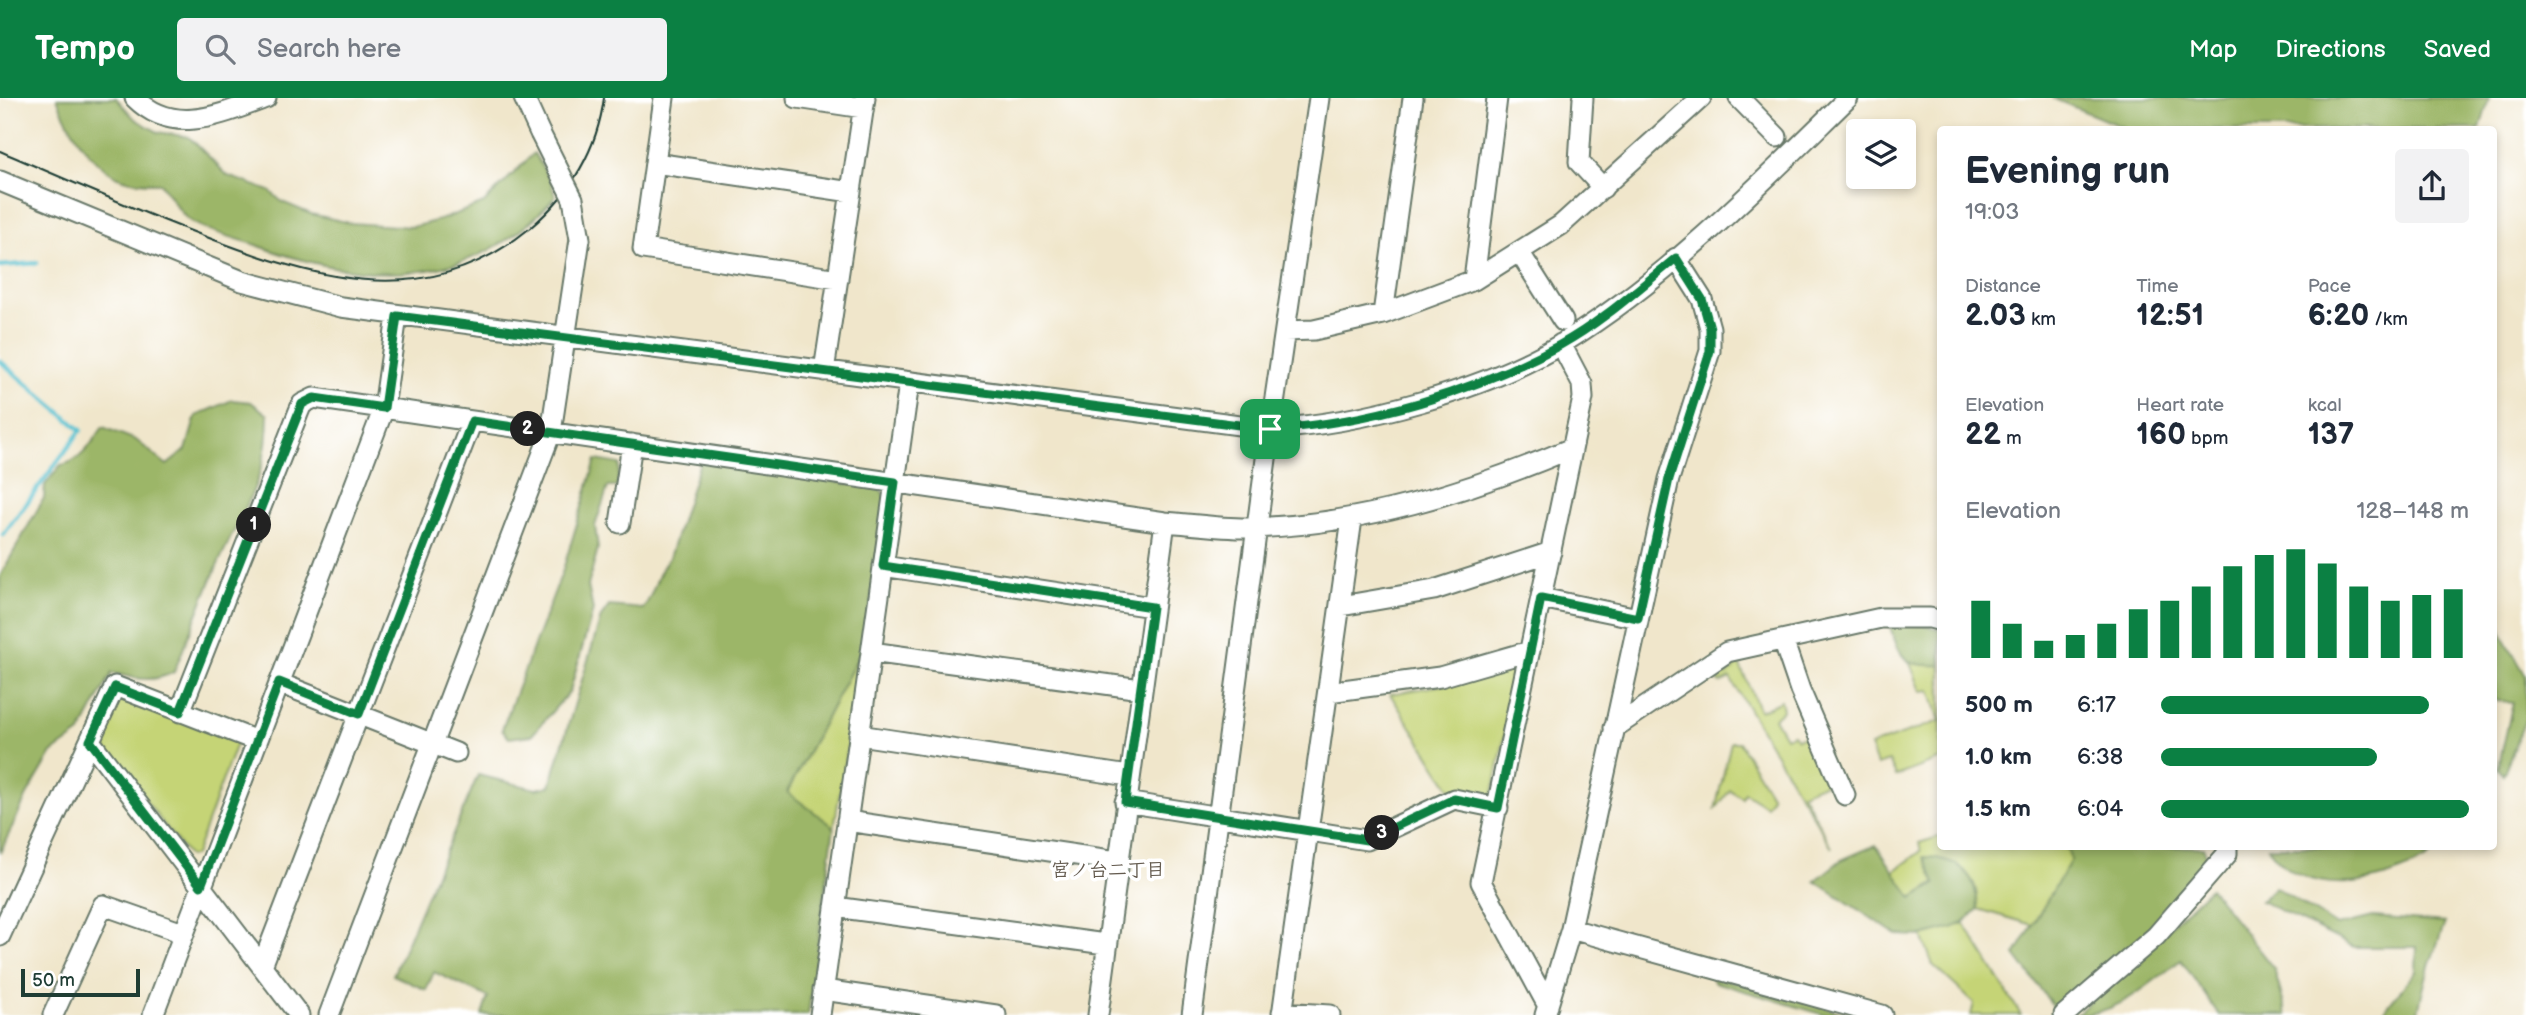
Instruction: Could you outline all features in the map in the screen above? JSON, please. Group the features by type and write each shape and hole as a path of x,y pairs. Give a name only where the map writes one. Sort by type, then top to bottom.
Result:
{"street":[{"path":"135,98 159,116 185,121 220,114 266,98"},
{"path":"329,1015 551,432 580,239 573,199 524,98"},
{"path":"664,98 643,249 838,279"},
{"path":"797,98 864,103 824,372"},
{"path":"1192,1015 1270,429 1319,98"},
{"path":"1383,314 1413,98"},
{"path":"1474,280 1497,98"},
{"path":"1583,98 1579,162 1603,188"},
{"path":"1285,331 1314,330 1383,314 1474,280 1561,225 1701,98"},
{"path":"1739,98 1777,137"},
{"path":"0,181 242,281 292,296 397,316 1270,429 1349,418 1447,393 1498,374 1561,344 1631,295 1676,258 1848,98"},
{"path":"655,163 851,192"},
{"path":"1520,253 1563,321"},
{"path":"1547,1011 1571,929 1669,479 1710,351 1710,328 1702,299 1676,258"},
{"path":"153,1015 384,408 397,316"},
{"path":"1547,1011 1481,881 1583,398 1582,384 1561,344"},
{"path":"820,1015 909,383"},
{"path":"180,712 302,404 314,398 1165,523 1257,527 1352,519 1428,501 1504,476 1572,448"},
{"path":"262,966 472,421"},
{"path":"621,523 632,444"},
{"path":"1330,1015 1282,1013 1352,519"},
{"path":"1098,1015 1105,944 1165,523"},
{"path":"1341,606 1434,590 1551,552"},
{"path":"883,566 1152,607"},
{"path":"1541,598 1638,618"},
{"path":"1614,728 1727,652 1881,618 1937,620"},
{"path":"1783,640 1800,690 1844,795"},
{"path":"1328,692 1440,677 1530,651"},
{"path":"871,652 1142,689"},
{"path":"279,682 456,753"},
{"path":"0,936 115,687 257,741"},
{"path":"859,735 1129,776"},
{"path":"90,741 299,1015"},
{"path":"1125,802 1367,840 1454,799 1498,808"},
{"path":"847,821 1117,861"},
{"path":"2064,1015 2156,936 2227,854 2227,850"},
{"path":"53,1015 103,905 183,933"},
{"path":"835,906 1105,944"},
{"path":"1571,929 1882,1015"},
{"path":"823,990 996,1015"}],"green space":[{"path":"57,98 116,98 135,119 158,132 189,137 228,176 270,191 282,202 311,214 350,223 412,227 443,219 484,203 534,153 551,181 555,197 523,228 489,250 453,264 415,272 337,268 296,258 197,225 186,218 160,183 121,178 106,170 88,152 73,131"},
{"path":"2052,98 2489,98 2481,126 2120,126"},
{"path":"232,400 251,402 268,415 264,457 253,492 219,562 174,672 150,679 112,673 80,733 52,753 27,795 0,853 0,576 44,498 45,485 61,465 75,460 85,451 103,427 136,440 167,465 186,450 196,416"},
{"path":"596,460 620,464 617,487 608,487 595,526 598,548 588,586 593,610 570,691 532,735 509,738 502,729 563,570"},
{"path":"700,462 876,488 883,492 885,500 865,644 787,792 834,827 808,1015 482,1015 488,997 434,972 426,990 393,975 478,775 536,789 550,786 601,617 609,606 643,609 647,603 669,558"},
{"path":"2497,613 2501,632 2526,676 2526,718 2503,775 2498,769 2513,703 2497,700"},
{"path":"1907,622 1937,628 1937,665 1918,664 1905,658 1889,624"},
{"path":"865,644 834,827 787,793"},
{"path":"1736,657 1760,711 1781,701 1783,710 1774,718 1785,737 1793,734 1797,739 1813,732 1833,780 1802,793 1832,848 1730,678 1720,683 1718,680 1735,668 1731,659"},
{"path":"1512,663 1518,671 1493,793 1486,798 1453,793 1390,694 1443,685"},
{"path":"1910,663 1937,665 1937,712 1930,690 1921,691"},
{"path":"127,699 237,741 195,855 189,857 103,745 103,734 117,701"},
{"path":"1937,722 1937,761 1896,776 1889,761 1877,765 1870,746"},
{"path":"1731,742 1739,742 1772,797 1766,806 1745,793 1742,798 1730,790 1715,810"},
{"path":"1937,837 1937,850 2068,850 2071,860 2033,925 1978,909 1974,885 1969,876 1959,868 1912,898 1892,873 1921,851 1919,843"},
{"path":"1876,845 1912,898 1936,884 1924,857 1956,864 1970,877 1977,896 1978,909 1964,923 1952,928 1922,936 1897,935 1815,881 1841,860"},
{"path":"2068,850 2204,850 2209,862 2152,931 2096,981 2056,1010 2015,955 2071,860"},
{"path":"2270,850 2435,850 2426,859 2401,871 2366,881 2347,883 2311,879 2280,862"},
{"path":"2275,887 2337,926 2373,917 2445,923 2429,966 2417,1015 2381,1015 2416,971 2417,947 2354,947 2261,901"},
{"path":"2210,888 2274,969 2287,1015 2219,1015 2181,960 2119,1004 2091,1014 2076,1015"},
{"path":"1964,923 2021,1015 1971,1015 1974,1003 1933,965 1922,936"},
{"path":"1710,975 1850,1015 1825,1015 1714,982"}],"waterway":[{"path":"0,266 37,263"},
{"path":"0,361 81,430 3,535"}],"tram line":[{"path":"0,151 167,221 277,262 363,280 406,280 448,272 489,256 545,215 580,170 595,136 604,98"}],"district":[{"name":"宮ノ台二丁目","path":"1108,870"}],"route":[{"path":"1676,258 1697,290 1708,314 1710,351 1669,479 1638,618 1541,598 1498,808 1454,799 1367,840 1125,802 1152,607 883,566 895,482 472,421 359,714 279,682 201,886 90,741 115,687 180,712 302,404 314,398 384,408 397,316 1244,428 1270,429 1387,410 1447,393 1498,374 1561,344 1631,295 1676,258"}]}
